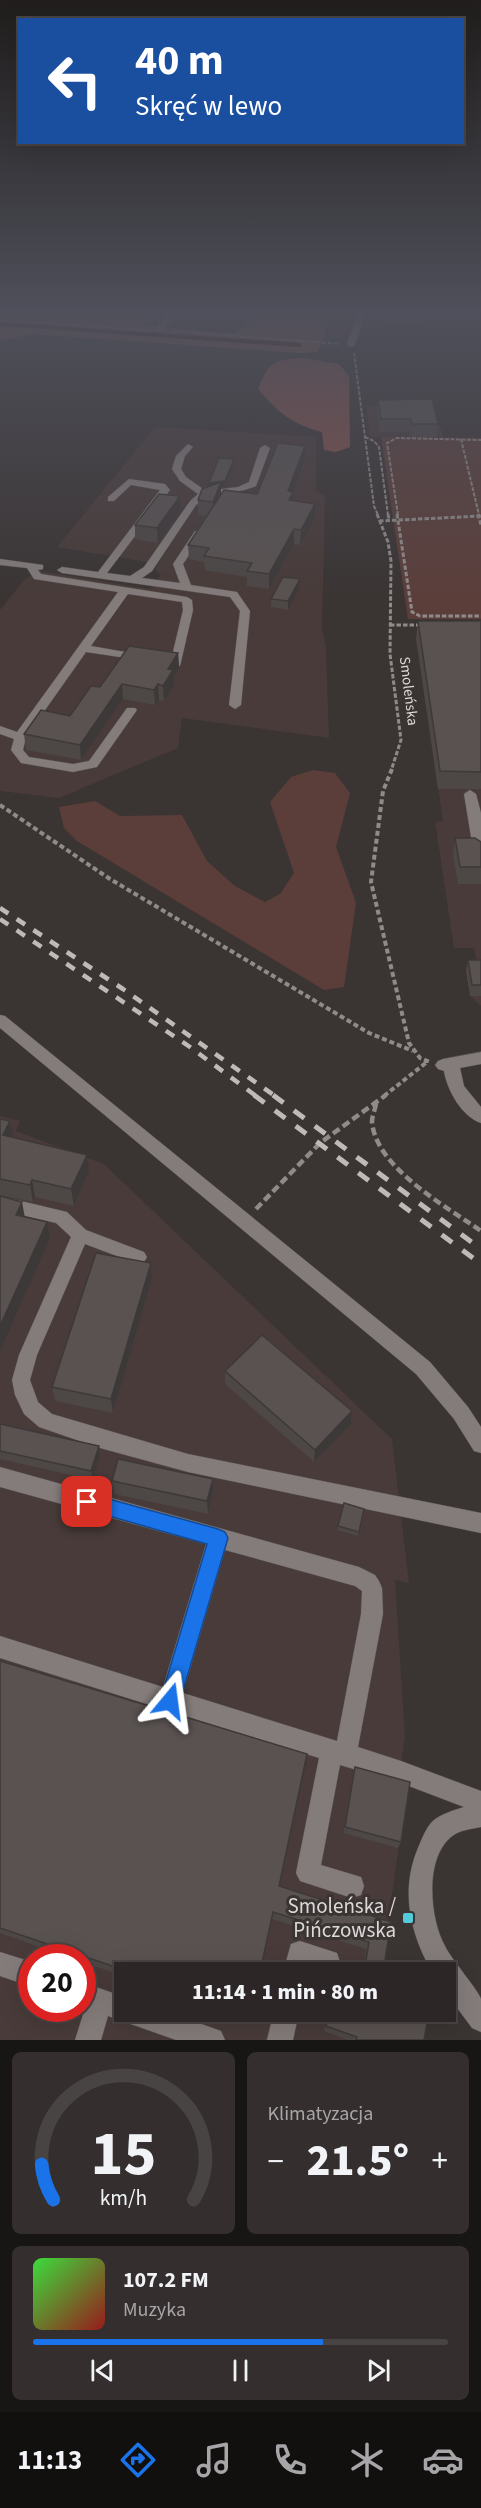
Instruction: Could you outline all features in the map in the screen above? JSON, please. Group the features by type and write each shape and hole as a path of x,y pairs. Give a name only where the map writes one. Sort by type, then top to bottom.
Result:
{"street":[{"path":"188,447 176,459 175,468 178,475 204,494"},
{"path":"132,580 148,569 193,502 204,494 240,490 253,484 265,448"},
{"path":"100,576 165,490 162,486 129,482 111,499"},
{"path":"187,588 178,564 206,521"},
{"path":"0,561 233,594 245,611 235,705"},
{"path":"30,566 38,577 187,600 188,610 176,664 84,648"},
{"path":"125,590 20,737 17,750 25,760 73,768 93,764 131,710"},
{"path":"0,730 20,737"},
{"path":"470,794 478,817 481,855"},
{"path":"0,1020 423,1368 461,1413 481,1444"},
{"path":"481,1058 447,1065 460,1092 481,1117"},
{"path":"0,1203 61,1217 80,1235 138,1257"},
{"path":"80,1235 28,1354 21,1380 24,1395 31,1408 46,1421 100,1439 188,1462 481,1523"},
{"path":"0,1477 359,1577 368,1582 372,1588 372,1614 308,1872 352,1886"},
{"path":"170,1701 218,1538"},
{"path":"0,1647 422,1780 481,1803"},
{"path":"481,1815 454,1822 440,1831 429,1850 421,1896 422,1918 429,1941 440,1964 481,2019"},
{"path":"298,1962 300,1953 328,1962"},
{"path":"0,1964 18,1970"},
{"path":"96,1999 114,2005"},
{"path":"88,2040 89,2022"},
{"path":"161,2022 209,2039"},
{"path":"280,2040 284,2022"}],"path":[{"name":"Smoleńska","path":"360,409 376,515 387,542 391,561 390,654 401,740 398,754 383,791 371,882 409,1043 414,1051"},
{"path":"364,436 374,441 379,447 389,520"},
{"path":"481,440 397,438 387,443 412,612 420,616 481,616"},
{"path":"461,439 481,525"},
{"path":"379,521 480,516"},
{"path":"390,625 424,625"},
{"path":"0,805 110,879 369,1033 414,1051 427,1062 376,1103 320,1143 245,1220"},
{"path":"376,1103 372,1122 383,1151 402,1173 481,1230"}],"shaded area":[{"path":"278,409 349,409 350,447 336,452 324,450 322,432 286,416"},
{"path":"367,409 434,409 444,438 370,437"},
{"path":"155,427 316,437 316,491 325,496 322,628 326,648 329,738 182,718 178,748 59,798 0,791 0,610 24,580 39,571 150,589 161,575 155,569 199,499 190,499 147,562 57,547"},
{"path":"381,437 481,438 481,619 408,619"},
{"path":"481,630 481,1006 470,996 466,971 478,971 474,948 454,948 435,822 443,821 416,638"},
{"path":"313,770 335,773 350,793 336,847 356,903 344,987 324,990 77,841 64,828 59,807 95,801 120,816 182,815 207,861 235,886 265,902 280,894 294,873 270,802 291,777"},
{"path":"0,1116 20,1121 16,1131 104,1164 392,1439 409,1583 395,1580 405,1737 398,1786 407,1789 382,1962 114,1962 114,2022 424,2022 421,2040 0,2040"}],"building":[{"path":"379,409 434,409 438,424 412,424 411,419 381,419"},
{"path":"278,443 305,446 288,491 293,492 289,500 315,504 301,530 294,529 269,574 247,571 252,563 204,556 209,548 188,545 224,490 257,494"},
{"path":"219,458 234,459 225,481 209,483"},
{"path":"221,482 213,502 198,500 202,489"},
{"path":"159,494 180,496 157,528 135,525"},
{"path":"283,577 300,579 288,601 271,599"},
{"path":"418,621 481,621 481,772 440,771"},
{"path":"129,646 178,653 168,669 173,670 163,686 158,684 154,690 122,684 80,745 24,734 41,710 70,716 91,686 100,687"},
{"path":"455,838 475,838 481,842 481,867 460,867"},
{"path":"468,960 481,960 481,985 472,985"},
{"path":"0,1119 10,1121 3,1135 87,1155 71,1189 32,1180 30,1185 0,1179"},
{"path":"0,1196 22,1202 16,1215 47,1222 0,1326"},
{"path":"96,1253 151,1263 111,1399 52,1387"},
{"path":"262,1335 352,1411 315,1450 225,1371"},
{"path":"0,1424 99,1446 91,1471 0,1451"},
{"path":"118,1459 213,1479 207,1501 112,1481"},
{"path":"344,1503 364,1509 359,1532 338,1526"},
{"path":"0,1661 307,1754 279,1886 391,1922 385,1962 366,1962 369,1942 273,1912 262,1962 114,1962 114,1967 96,1960 96,1944 47,1944 0,1928"},
{"path":"355,1767 410,1782 401,1842 345,1827"},
{"path":"327,2022 427,2022 424,2040 356,2040 357,2037 326,2026"}],"railway":[{"path":"0,908 123,989 275,1096"},
{"path":"0,919 190,1047 256,1096"},
{"path":"254,1095 481,1264"},
{"path":"273,1095 481,1249"}],"place":[{"name":"Smoleńska / Pińczowska","path":"408,1918"}],"route":[{"path":"87,1502 218,1538 170,1701"}]}
